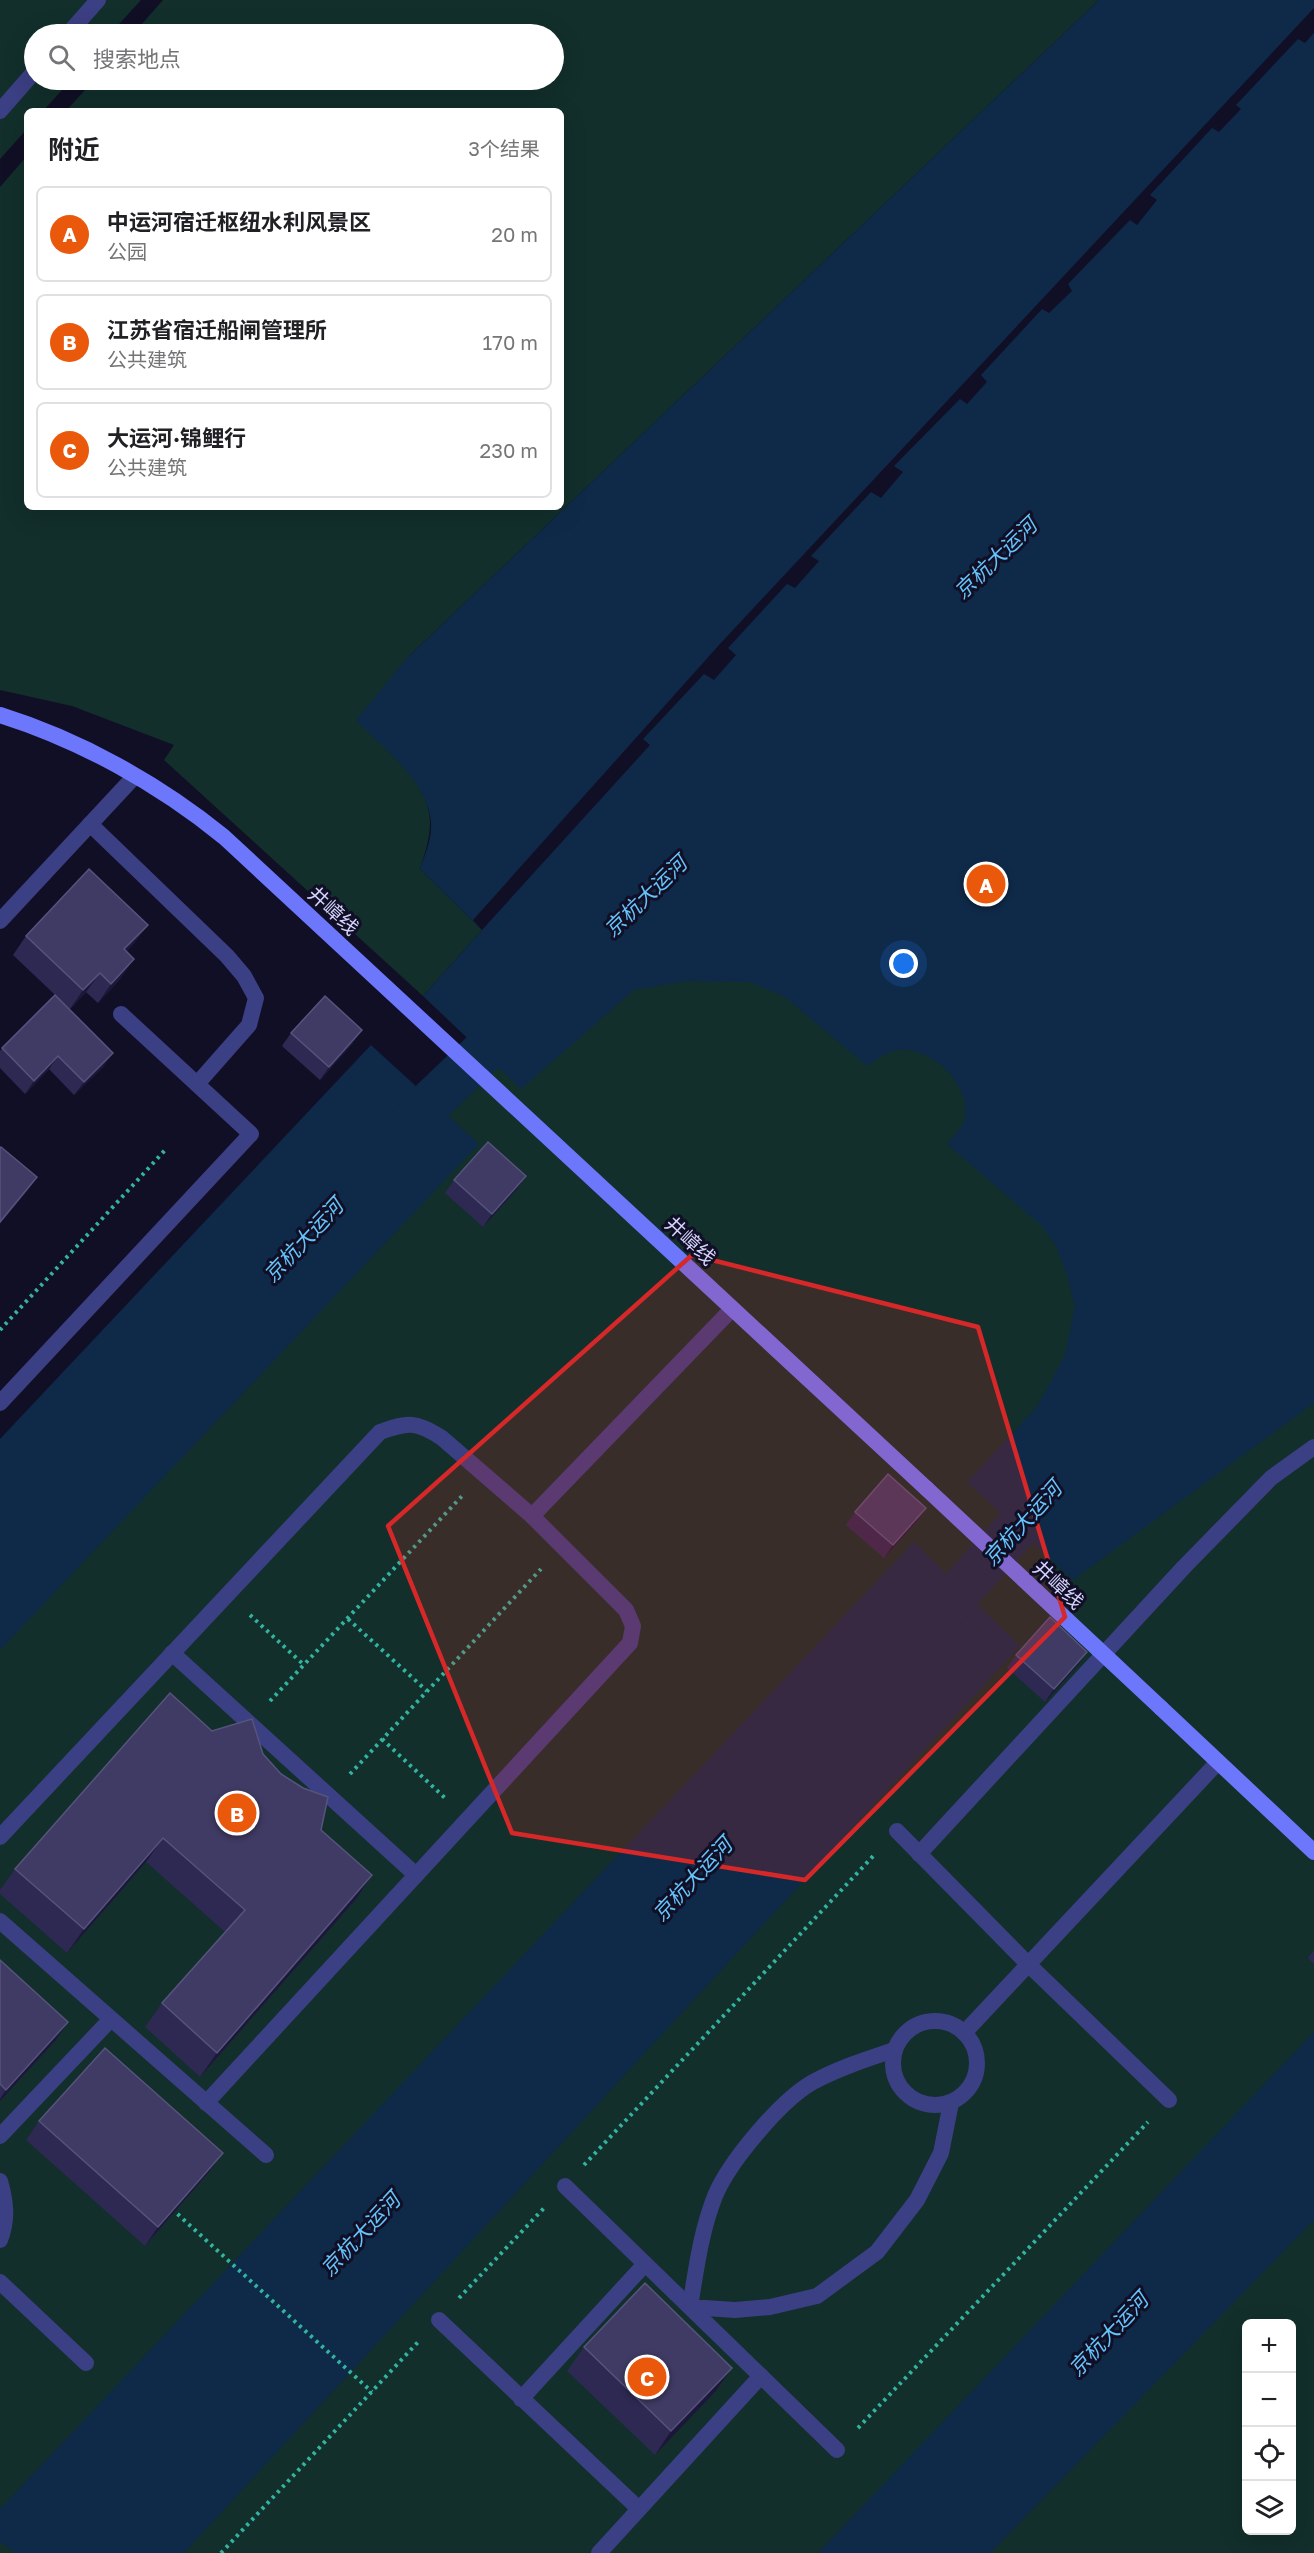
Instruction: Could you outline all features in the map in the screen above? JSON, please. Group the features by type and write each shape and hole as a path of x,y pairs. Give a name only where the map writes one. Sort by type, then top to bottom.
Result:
{"main road":[{"name":"井嶂线","path":"0,715 26,723 111,762 189,808 224,837 691,1269 1314,1852"}],"street":[{"path":"77,24 98,0"},
{"path":"0,111 24,83"},
{"path":"0,921 134,777"},
{"path":"90,824 227,956 244,976 256,998 249,1025 197,1084"},
{"path":"0,1402 250,1134 121,1014"},
{"path":"532,1516 732,1309"},
{"path":"0,1837 380,1432 404,1424 426,1427 442,1438 532,1516 626,1610 633,1626 630,1643 206,2103"},
{"path":"920,1854 1184,1567 1270,1478 1314,1447"},
{"path":"172,1653 416,1875"},
{"path":"964,2032 1218,1762"},
{"path":"897,1831 1028,1964 1169,2100"},
{"path":"0,1921 266,2155"},
{"path":"0,2136 111,2019"},
{"path":"939,2021 952,2024 964,2032 975,2050 977,2071 972,2084 963,2095 951,2103 938,2106 924,2105 911,2099 901,2090 894,2078 892,2064 894,2050 901,2037 911,2027 924,2022 939,2021"},
{"path":"690,2307 702,2235 716,2194 733,2165 754,2138 768,2121 812,2083 856,2062 894,2050"},
{"path":"690,2307 735,2310 770,2307 817,2296 877,2252 917,2200 941,2153 951,2103"},
{"path":"0,2181 6,2202 5,2229 0,2240"},
{"path":"565,2186 837,2450"},
{"path":"521,2399 645,2264"},
{"path":"0,2282 86,2363"},
{"path":"439,2320 639,2509"},
{"path":"599,2553 761,2376"}],"path":[{"path":"0,1330 167,1148"},
{"path":"249,1724 483,1473"},
{"path":"329,1796 562,1546"},
{"path":"227,1594 304,1665"},
{"path":"348,1619 427,1691"},
{"path":"382,1739 468,1819"},
{"path":"837,2450 1169,2100"},
{"path":"167,2204 372,2391"}],"highlighted area":[{"path":"692,1255 978,1327 1065,1617 805,1880 512,1833 388,1526"}],"green space":[{"path":"0,0 141,0 119,24 24,24 24,90 62,90 46,108 24,108 24,132 0,159"},
{"path":"163,0 1099,0 564,509 564,108 69,108 85,90 564,90 564,24 142,24"},
{"path":"24,159 24,510 563,510 408,657 413,778 426,801 430,822 420,869 482,930 423,996 164,760 174,745 72,706 0,690 0,187"},
{"path":"1314,191 1314,2553 0,2553 0,1578"}],"water":[{"path":"1099,0 1314,0 1314,1403 1073,1580 967,1482 1037,1407 1065,1355 1075,1307 1068,1278 1056,1246 1042,1226 947,1144 963,1124 965,1108 963,1094 947,1070 923,1054 909,1050 892,1051 867,1066 785,997 750,982 685,981 634,990 521,1089 423,996 482,930 420,869 431,830 429,809 423,794 403,767 356,720 408,657"},
{"path":"371,1045 479,1144 0,1650 0,1439"},
{"path":"914,1542 1020,1646 184,2553 16,2553 0,2542 0,2509"},
{"path":"1314,2032 1314,2220 990,2553 818,2553"}],"pier":[{"path":"1314,8 1314,33 1305,43 1298,39 1236,105 1241,109 1219,132 1212,128 1150,195 1157,200 1137,225 1130,220 1068,284 1072,291 1049,313 1042,309 981,375 987,382 967,404 960,399 894,466 903,472 881,498 871,492 811,556 819,561 795,588 787,584 728,648 736,655 714,680 704,674 643,739 650,745 482,930 473,920 719,645"}],"building":[{"path":"89,869 148,925 124,949 134,959 111,984 100,973 83,990 26,936"},
{"path":"55,995 113,1053 84,1082 58,1056 34,1081 2,1048"},
{"path":"325,996 362,1030 329,1067 291,1033"},
{"path":"488,1142 526,1176 492,1214 454,1180"},
{"path":"0,1148 37,1177 0,1222"},
{"path":"888,1474 926,1508 893,1545 855,1512"},
{"path":"1050,1617 1087,1652 1054,1689 1016,1655"},
{"path":"170,1693 212,1731 252,1719 263,1754 281,1774 303,1788 328,1797 321,1830 372,1875 217,2053 162,2003 245,1910 163,1838 84,1929 15,1869"},
{"path":"0,1960 68,2022 6,2090 0,2084"},
{"path":"105,2048 223,2153 158,2227 39,2121"},
{"path":"645,2283 732,2368 671,2431 584,2347"}],"waterway":[{"name":"京杭大运河","path":"392,1144 432,1101 525,1012"},
{"name":"京杭大运河","path":"922,1633 1056,1485"}],"place":[{"name":"中运河宿迁枢纽水利风景区","path":"986,884"},
{"name":"江苏省宿迁船闸管理所","path":"237,1813"},
{"name":"大运河·锦鲤行","path":"647,2377"}]}
